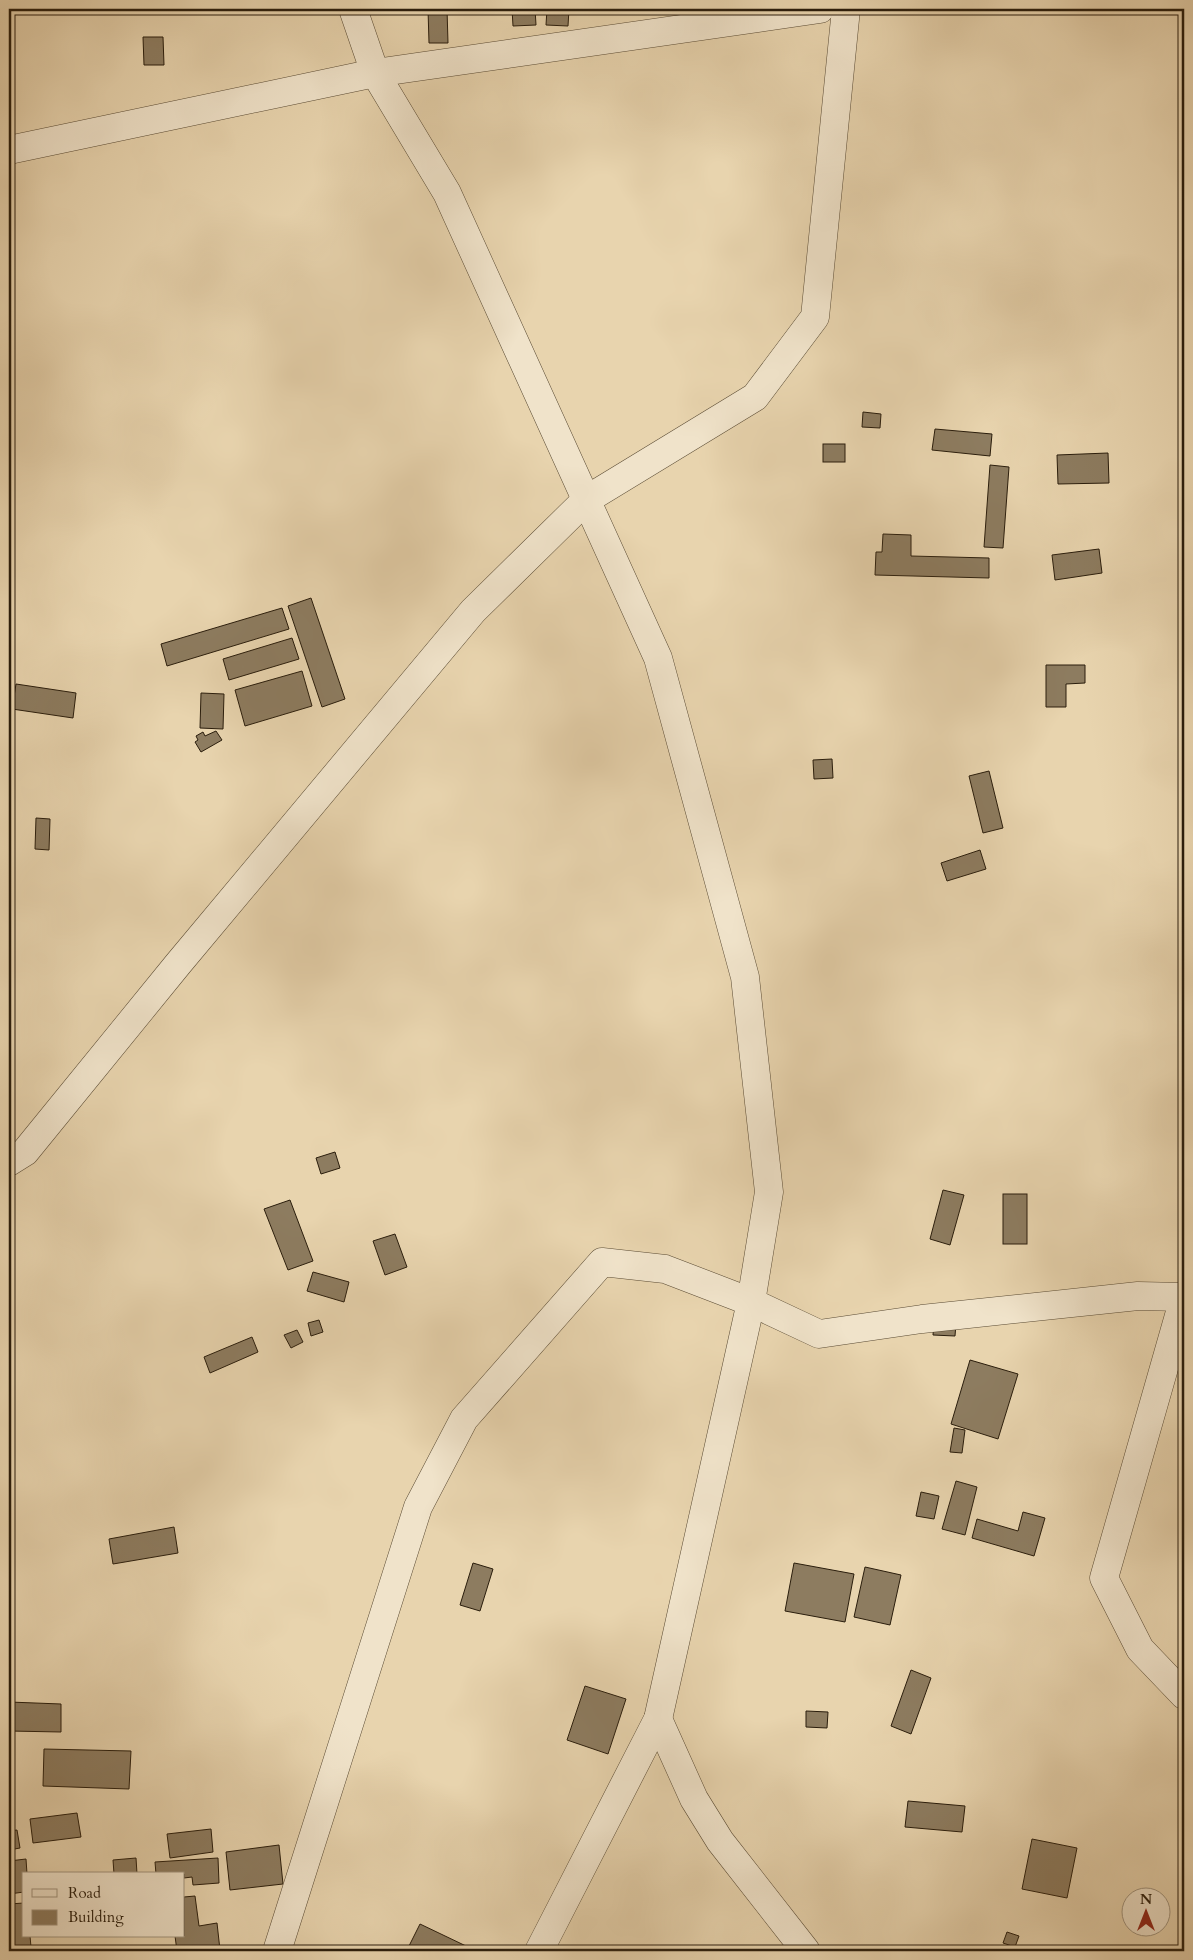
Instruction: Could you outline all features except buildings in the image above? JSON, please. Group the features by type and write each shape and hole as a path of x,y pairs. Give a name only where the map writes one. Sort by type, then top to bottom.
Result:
{"street":[{"path":"353,9 375,73 447,193 658,658 745,977 769,1192 751,1302 658,1719 539,1951"},
{"path":"9,150 375,73 820,9"},
{"path":"9,1162 25,1152 178,964 473,611 586,500 755,397 815,317 846,9"},
{"path":"277,1951 418,1507 464,1419 602,1262 664,1270 751,1302 819,1334 922,1319 1138,1296 1184,1298 1104,1578 1140,1649 1184,1695"},
{"path":"658,1719 694,1799 720,1841 806,1951"}]}
